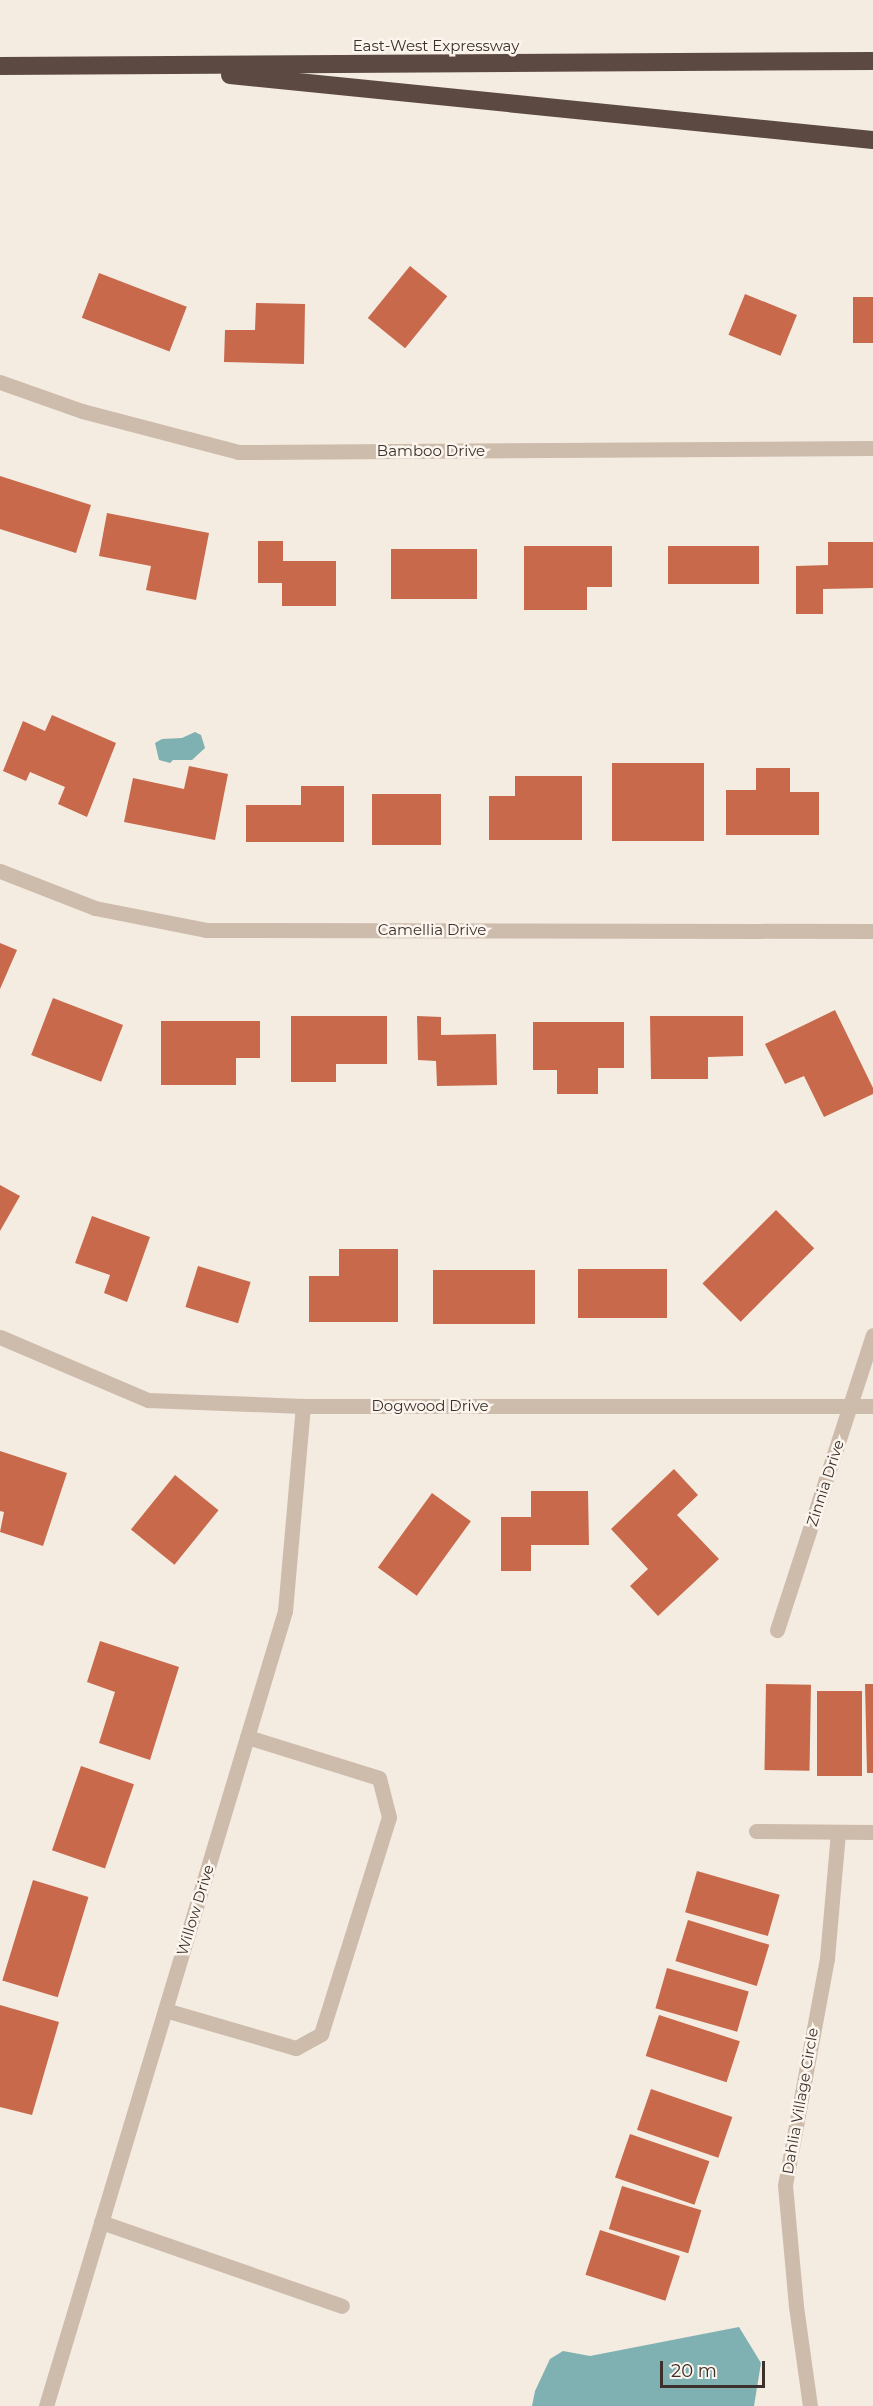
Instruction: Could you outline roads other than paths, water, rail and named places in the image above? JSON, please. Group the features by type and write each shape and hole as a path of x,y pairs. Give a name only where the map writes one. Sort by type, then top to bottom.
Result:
{"highway":[{"name":"East-West Expressway","path":"0,66 873,61"},
{"path":"137,66 873,140"}],"street":[{"name":"Bamboo Drive","path":"0,382 82,411 238,452 873,448"},
{"name":"Camellia Drive","path":"0,871 95,908 206,930 873,931"},
{"name":"Zinnia Drive","path":"777,1630 873,1335"},
{"name":"Dogwood Drive","path":"0,1337 148,1400 303,1406 873,1406"},
{"name":"Willow Drive","path":"46,2406 285,1611 303,1406"},
{"path":"165,2010 296,2048 321,2034 389,1817 379,1778 247,1737"},
{"path":"756,1831 873,1832"},
{"name":"Dahlia Village Circle","path":"810,2406 796,2306 785,2185 827,1958 838,1832"},
{"path":"101,2222 342,2306"}],"water":[{"path":"195,732 201,735 205,748 192,760 173,760 170,763 159,760 155,743 162,739 182,738"},
{"path":"739,2327 761,2363 754,2406 532,2406 535,2391 550,2359 563,2351 590,2356"}]}
